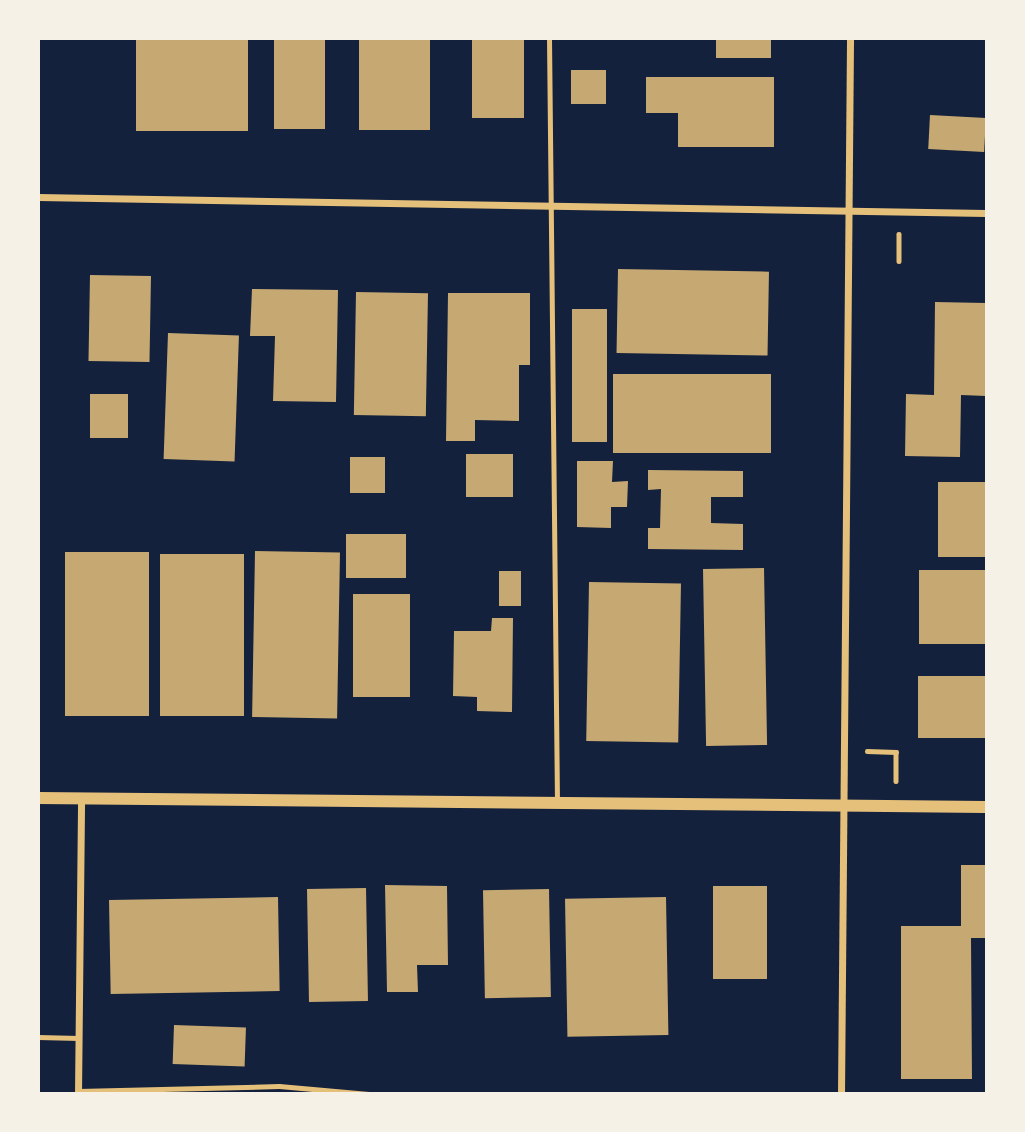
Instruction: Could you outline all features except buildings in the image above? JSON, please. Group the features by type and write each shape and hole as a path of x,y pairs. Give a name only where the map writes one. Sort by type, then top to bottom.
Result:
{"street":[{"path":"841,1094 850,38"},
{"path":"38,197 986,213"},
{"path":"38,798 986,807"},
{"path":"78,1092 81,798"}],"lane":[{"path":"549,38 557,803"},
{"path":"38,1037 79,1038"},
{"path":"78,1092 279,1086 369,1094"}]}
